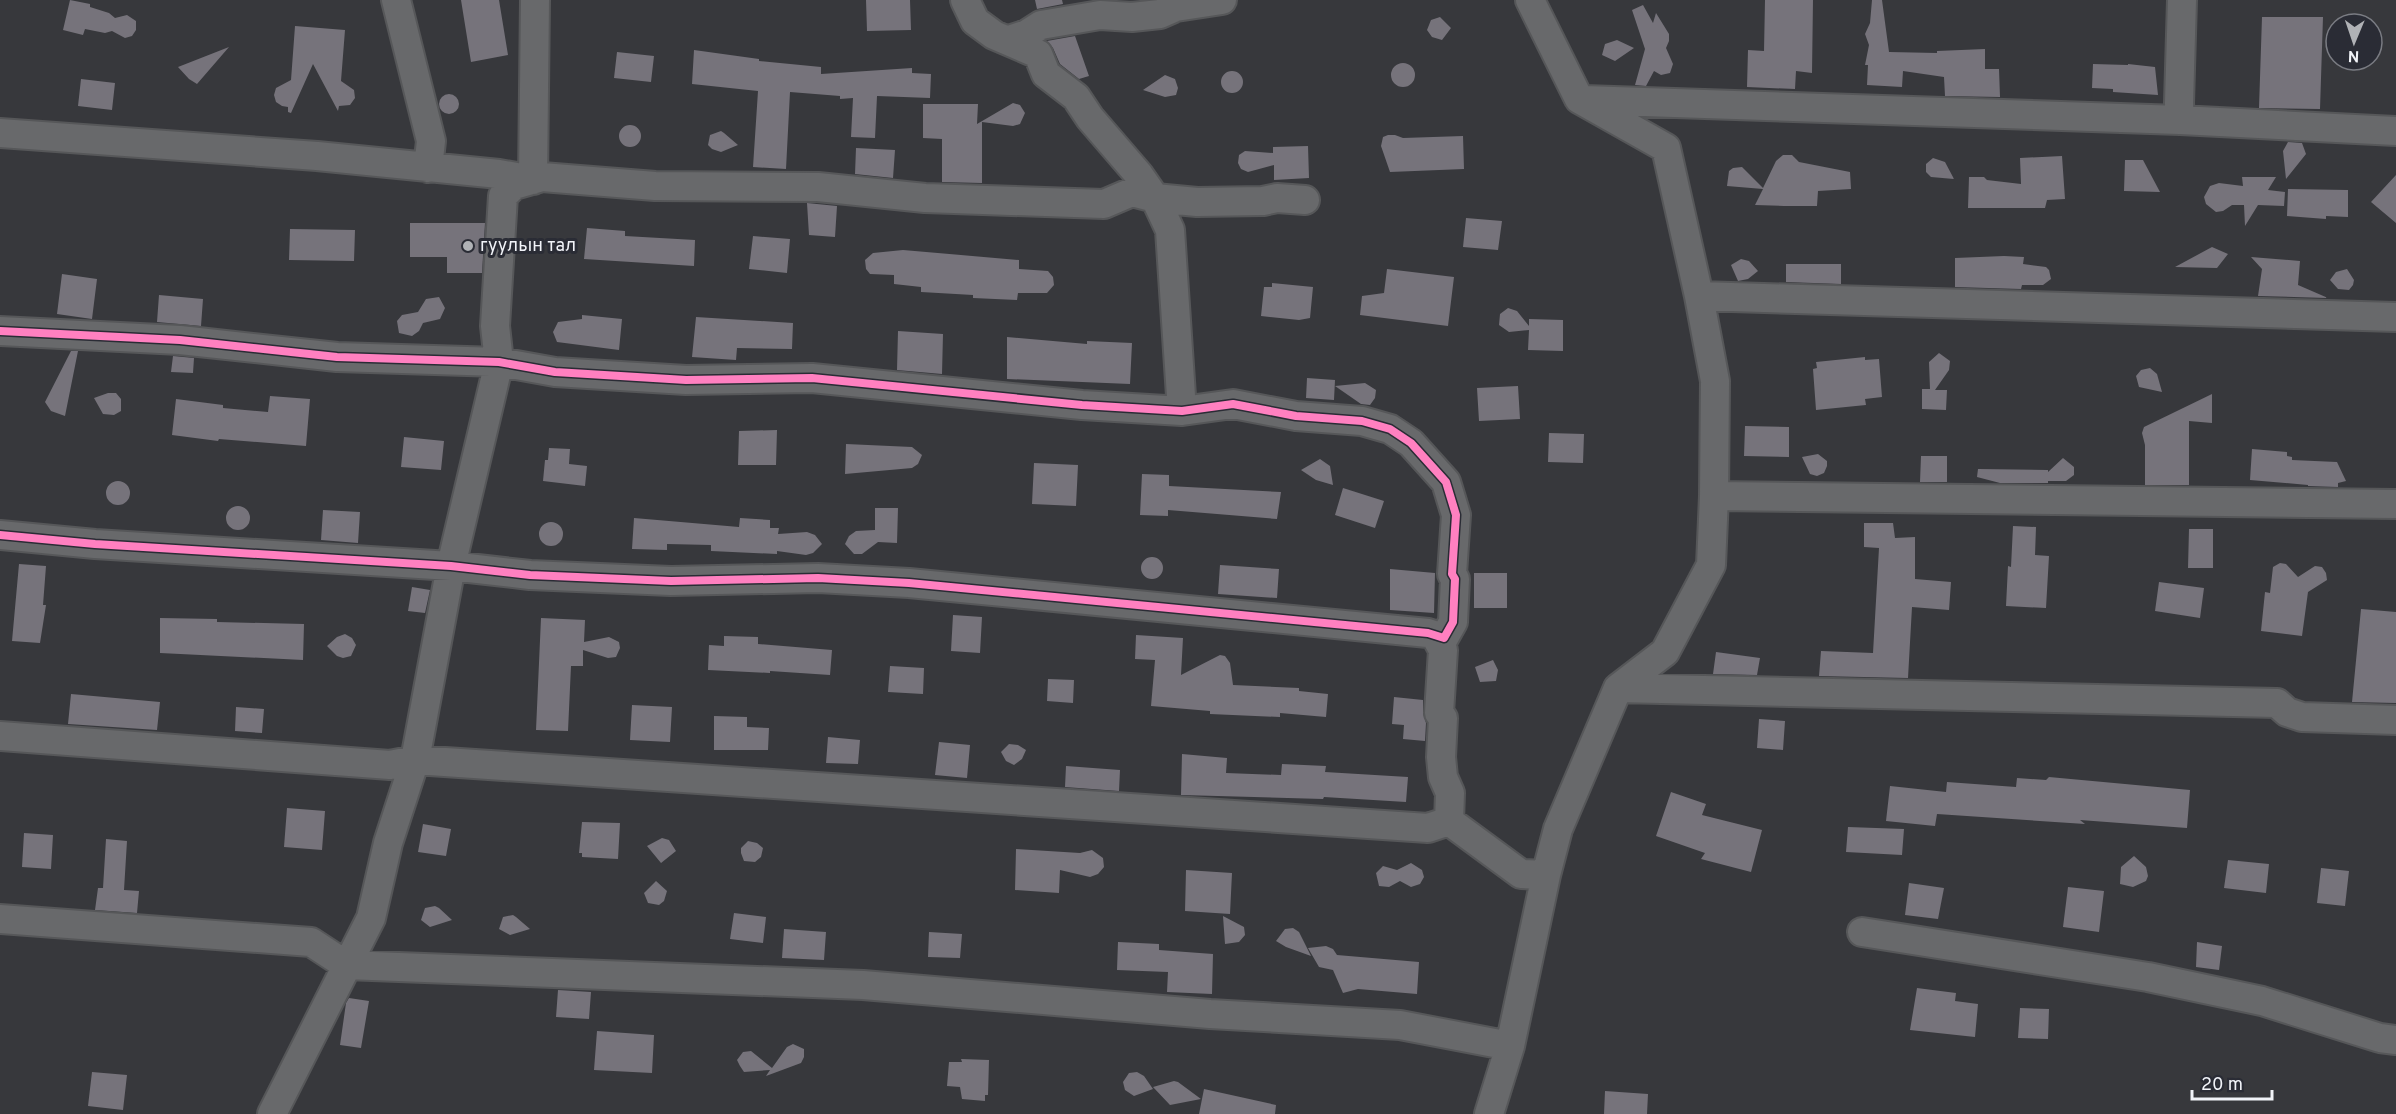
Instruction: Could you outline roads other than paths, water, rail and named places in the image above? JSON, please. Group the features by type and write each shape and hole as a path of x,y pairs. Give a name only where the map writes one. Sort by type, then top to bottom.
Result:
{"street":[{"path":"396,0 431,141 428,168"},
{"path":"533,180 534,0"},
{"path":"965,0 975,21 994,35 1038,54 1046,74 1076,97 1090,118 1139,175 1155,198 1170,230 1182,411"},
{"path":"1009,40 1027,34 1041,25 1100,15 1132,17 1160,14 1176,8 1222,0"},
{"path":"1489,1114 1510,1046 1558,829 1618,688 1665,652 1710,565 1714,496 1715,381 1699,296 1666,148 1579,99 1530,0"},
{"path":"2180,120 2182,0"},
{"path":"1579,99 2180,120 2396,131"},
{"path":"0,133 317,156 533,180"},
{"path":"272,1114 371,918 388,843 416,760 451,566 499,362 495,326 503,196 514,185 542,177 655,186 818,187 925,198 1104,204 1132,192 1155,198 1197,202 1263,201 1277,198 1305,200"},
{"path":"1699,296 2396,317"},
{"path":"0,331 180,340 337,357 499,362 555,372 686,380 812,378 1082,405 1182,411 1233,404 1296,416 1362,421 1390,429 1412,442 1446,482 1456,515 1452,574 1455,579 1453,622 1444,638 1428,633 909,583 818,578 672,581 530,575 451,566 118,546 0,535"},
{"path":"1714,496 2396,504"},
{"path":"1436,637 1443,650 1439,713 1443,717 1441,757 1443,777 1450,793 1449,821"},
{"path":"1618,688 2277,703 2287,712 2302,717 2396,720"},
{"path":"0,736 390,765 416,760 1428,828 1449,821"},
{"path":"1449,821 1521,874 1546,876"},
{"path":"0,919 311,942 346,965 863,985 1210,1014 1400,1025 1510,1046"},
{"path":"1862,932 2148,977 2262,1001 2380,1038 2396,1040"}],"place":[{"name":"гуулын тал","path":"468,246"}]}
